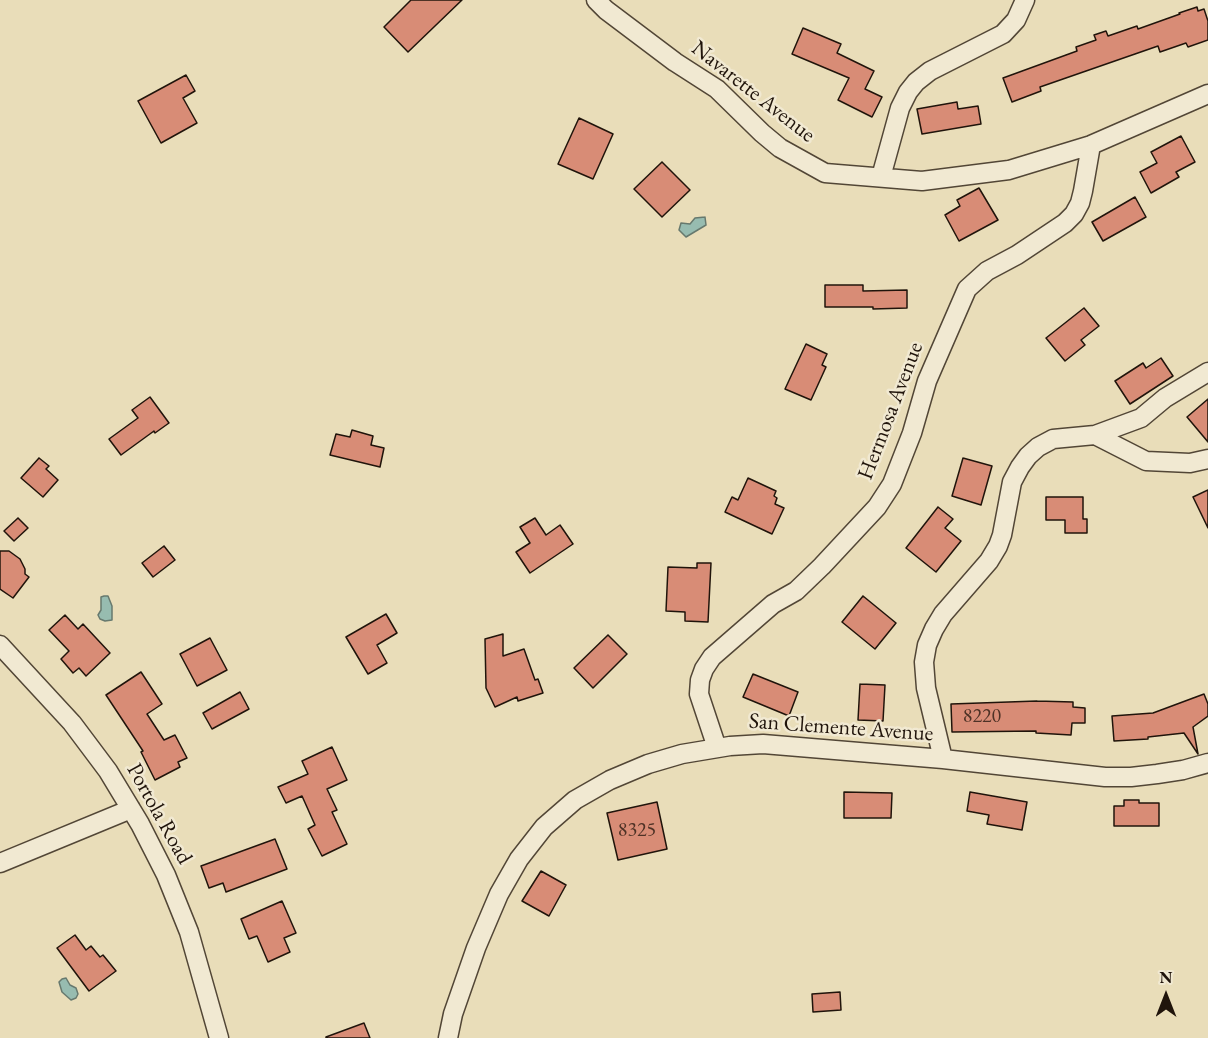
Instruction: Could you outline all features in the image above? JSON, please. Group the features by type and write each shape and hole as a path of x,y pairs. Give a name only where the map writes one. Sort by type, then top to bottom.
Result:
{"street":[{"name":"Navarette Avenue","path":"596,0 675,62 717,89 762,133 787,152 825,173 922,181 1008,170 1091,145 1208,94"},
{"path":"881,177 900,108 916,82 930,71 1003,34 1016,20 1025,0"},
{"name":"Hermosa Avenue","path":"717,748 699,694 704,669 712,657 773,604 796,591 878,507 892,484 912,433 927,381 967,289 987,271 1017,255 1065,223 1074,214 1083,191 1091,145"},
{"path":"943,759 926,688 924,663 927,645 943,614 998,546 1012,482 1020,467 1038,447 1053,439 1095,435 1141,418 1165,398 1208,372"},
{"path":"1095,435 1146,461 1190,463 1208,459"},
{"name":"Portola Road","path":"0,645 72,723 108,771 140,824 166,875 189,932 219,1038"},
{"name":"San Clemente Avenue","path":"448,1038 453,1014 476,948 499,894 519,859 544,827 575,800 610,780 648,764 682,754 730,746 763,744 943,759 1105,777 1157,774 1183,770 1208,762"},
{"path":"0,863 131,809"}],"water":[{"path":"705,217 706,225 686,237 679,230 681,223 690,224 695,218"},
{"path":"108,596 112,606 112,620 105,621 98,615 101,610 101,597"},
{"path":"66,978 70,985 76,988 78,994 71,1000 62,992 59,982"}],"building":[{"path":"411,0 462,0 408,52 384,27"},
{"path":"1197,7 1198,11 1204,9 1208,21 1208,40 1188,47 1186,43 1160,52 1158,46 1040,87 1041,91 1012,102 1003,78 1077,51 1076,47 1096,40 1094,35 1106,31 1108,36 1137,26 1138,29"},
{"path":"803,28 841,44 837,53 874,71 865,89 882,97 872,117 838,100 849,78 792,54"},
{"path":"186,75 195,91 183,98 197,123 161,143 138,101"},
{"path":"957,102 958,109 978,106 981,124 922,134 917,109"},
{"path":"579,118 613,134 593,179 558,164"},
{"path":"1181,136 1195,162 1176,172 1179,177 1151,193 1140,172 1157,163 1151,152"},
{"path":"662,162 690,190 662,217 634,189"},
{"path":"979,188 998,220 959,241 945,215 960,206 957,200"},
{"path":"1135,197 1146,217 1103,241 1092,222"},
{"path":"825,285 863,285 863,291 907,290 907,308 825,307"},
{"path":"1084,308 1099,326 1081,340 1085,345 1065,361 1046,338"},
{"path":"806,344 827,354 822,365 826,367 811,400 785,389"},
{"path":"1161,358 1173,376 1130,404 1115,381 1143,363 1146,368"},
{"path":"150,397 169,423 121,455 109,439 138,418 132,410"},
{"path":"1208,399 1208,442 1187,417"},
{"path":"352,430 373,436 371,445 384,448 380,467 330,455 336,434 350,437"},
{"path":"39,458 49,466 46,469 58,480 43,497 21,478"},
{"path":"963,458 992,466 981,505 952,496"},
{"path":"748,478 776,491 775,504 784,508 772,534 725,512 732,497 738,500"},
{"path":"1208,490 1208,528 1193,497"},
{"path":"1046,497 1083,497 1083,519 1087,519 1087,533 1065,533 1065,520 1046,520"},
{"path":"938,507 953,519 945,528 961,541 936,572 906,548"},
{"path":"18,518 28,528 14,541 4,531"},
{"path":"535,518 546,535 560,525 573,544 530,573 516,552 530,543 520,527"},
{"path":"164,546 175,560 153,577 142,563"},
{"path":"0,551 9,551 20,559 25,574 29,577 13,598 0,589"},
{"path":"697,563 711,563 708,622 685,621 685,612 666,611 668,567 697,568"},
{"path":"863,596 896,623 875,649 842,622"},
{"path":"386,614 397,633 377,645 387,663 368,674 346,637"},
{"path":"65,615 78,629 83,624 110,653 86,676 79,668 73,673 61,659 69,651 49,630"},
{"path":"503,634 503,656 524,649 535,680 538,679 543,693 518,701 517,697 495,707 486,688 485,639"},
{"path":"608,635 627,654 593,688 574,668"},
{"path":"210,638 227,670 197,686 180,654"},
{"path":"141,672 162,704 147,714 164,740 175,735 187,758 178,762 180,767 155,780 141,752 143,751 106,695"},
{"path":"753,674 798,692 789,716 743,697"},
{"path":"860,684 885,685 883,721 858,720"},
{"path":"240,692 249,709 212,729 203,713"},
{"path":"1204,694 1208,704 1208,716 1193,727 1198,754 1184,733 1148,737 1148,739 1114,741 1112,716 1153,713"},
{"path":"1073,702 1073,707 1085,708 1085,723 1072,723 1071,735 1036,733 1036,731 952,732 951,704"},
{"path":"332,747 347,780 327,789 337,810 332,812 347,844 322,856 308,829 315,825 302,796 286,803 278,787 308,774 302,761"},
{"path":"844,792 892,793 891,818 844,818"},
{"path":"970,792 1027,802 1022,830 987,824 989,815 967,811"},
{"path":"1124,800 1159,803 1159,826 1114,826 1114,806 1124,806"},
{"path":"657,802 667,849 618,860 607,813"},
{"path":"275,839 287,869 226,892 223,883 209,888 201,866"},
{"path":"541,871 566,885 549,916 522,901"},
{"path":"282,901 296,933 284,938 290,952 268,962 257,936 249,939 241,919"},
{"path":"75,935 86,950 91,946 100,957 103,955 116,971 89,991 57,948"},
{"path":"840,992 841,1010 813,1012 812,994"},
{"path":"364,1023 370,1038 326,1038 326,1037"}]}
